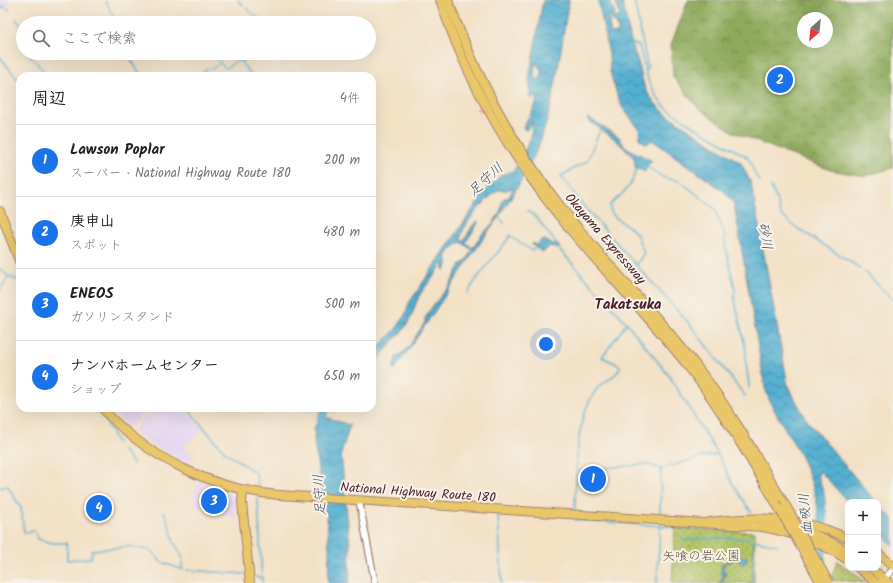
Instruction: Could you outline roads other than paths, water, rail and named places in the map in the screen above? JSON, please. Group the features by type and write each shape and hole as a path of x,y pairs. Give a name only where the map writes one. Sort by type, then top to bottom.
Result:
{"highway":[{"name":"Okayama Expressway","path":"440,0 462,57 499,128 585,247 694,374 724,418 776,503 821,583"},
{"name":"Okayama Expressway","path":"448,0 474,65 538,183 642,300 699,370 737,425 786,506 829,583"},
{"path":"0,211 16,253"},
{"name":"National Highway Route 180","path":"106,412 129,433 163,457 197,474 243,491 318,498 658,521 710,522 763,527 831,541 845,549"},
{"path":"243,491 242,502 250,583"},
{"path":"710,522 733,519 772,518 815,525 845,537"},
{"name":"National Highway Route 180","path":"815,538 845,558"},
{"path":"881,556 891,565"},
{"path":"862,571 876,583"},
{"path":"874,571 884,582"}],"street":[{"path":"356,500 375,583"},
{"path":"884,582 891,565"}],"water":[{"path":"543,0 569,0 548,118 530,164 504,208 395,369 393,369 396,357 405,351 410,345 425,322 425,318 434,304 450,285 461,264 466,261 472,250 461,242 451,249 446,258 448,262 445,271 442,262 438,271 419,297 411,318 406,326 387,348 376,365 376,349 399,325 407,311 409,303 485,191 501,175 513,171 516,167 531,137 532,121 526,131 523,128 535,106 535,95 531,99 529,78","holes":["536,62 542,72 540,79 537,80 534,74","514,188 508,198 504,198 498,216 481,235 474,247 471,247 466,242 478,221 472,226 465,239 461,240 462,234 469,220 475,212 498,190"]},
{"path":"598,0 610,0 616,18 620,16 615,0 622,0 633,50 638,60 643,82 651,98 666,114 741,163 751,183 788,386 806,419 873,499 845,499 820,471 818,475 824,494 827,518 819,515 815,494 805,465 773,407 765,388 734,204 725,192 652,140 647,144 639,139 640,130 622,107 610,72 609,55","holes":["610,16 618,29 618,33 611,34 609,24"]},
{"path":"589,118 619,137 624,145 652,161 647,166 645,172 635,167 633,156 613,138 589,121 587,119"},
{"path":"545,240 554,245 555,241 560,247 557,249 550,246 543,253 532,245 533,243 537,245 540,241"},
{"path":"319,415 350,425 341,454 350,545 349,583 328,583 329,549 327,517 323,504 314,441 315,427"},
{"path":"881,507 893,519 893,545 881,535"},
{"path":"740,556 747,557 747,562 743,564 736,558 731,562 725,563 723,568 726,574 722,583 720,583 723,577 721,570 722,564"}],"waterway":[{"path":"105,0 113,16"},
{"path":"238,0 243,5"},
{"path":"634,0 648,69"},
{"path":"0,10 3,6 9,10"},
{"path":"246,8 256,16"},
{"path":"630,42 639,46 648,80 656,96 665,107 693,126 747,157 751,162 757,178 760,181"},
{"path":"0,57 16,77"},
{"path":"34,60 45,72"},
{"path":"131,60 139,72"},
{"path":"218,60 226,68 235,62 246,60"},
{"path":"240,61 249,72"},
{"path":"203,72 205,69 212,69 220,63"},
{"path":"601,128 587,161 561,176 582,204 636,265"},
{"path":"637,166 633,180 628,188 610,205 610,210 615,217 632,229 638,237 644,253 636,265 688,322 745,396"},
{"path":"646,166 664,178 680,181 714,208 725,235 725,245 735,289 734,296 746,351 749,388"},
{"path":"771,187 781,215 797,228 860,268"},
{"path":"527,211 534,215 556,243"},
{"path":"498,216 504,223"},
{"path":"510,235 531,250 537,248"},
{"path":"468,293 477,278 510,236"},
{"path":"557,247 627,323 670,377 718,455 704,456 661,469 660,518"},
{"path":"0,269 8,276 16,279"},
{"path":"865,272 893,300"},
{"path":"0,291 8,277"},
{"path":"576,471 580,429 590,399 596,390 615,375 620,368 619,365 602,357 627,323"},
{"path":"190,412 225,452 256,473 258,485"},
{"name":"足守川","path":"324,412 321,419 325,427"},
{"path":"103,416 117,443"},
{"path":"312,428 316,430"},
{"path":"122,450 134,464"},
{"path":"718,455 733,484 751,512"},
{"path":"575,511 576,471 647,464 661,469"},
{"path":"0,488 7,485 21,508 24,533 34,531"},
{"path":"258,498 262,583"},
{"name":"血吸川","path":"820,573 824,532 821,505"},
{"path":"164,512 174,542 182,556 182,570"},
{"path":"498,515 502,583"},
{"path":"575,520 677,527"},
{"path":"657,583 660,527"},
{"path":"36,533 38,539 53,543 67,543 67,560 91,558 92,550 128,546 152,551 161,562 183,570"},
{"path":"754,583 755,533"},
{"path":"683,540 719,538 749,539"},
{"path":"754,540 777,545"},
{"path":"187,570 244,574"},
{"path":"255,577 262,578"}],"tunnel":[{"path":"482,113 495,91"}],"place":[{"name":"庚申山","path":"780,80"},
{"name":"Lawson Poplar","path":"593,479"},
{"name":"ENEOS","path":"214,501"},
{"name":"ナンバホームセンター","path":"99,508"}],"district":[{"name":"Takatsuka","path":"628,305"}],"water label":[{"name":"砂川","path":"765,236"}],"park label":[{"name":"矢喰の岩公園","path":"701,556"}]}
